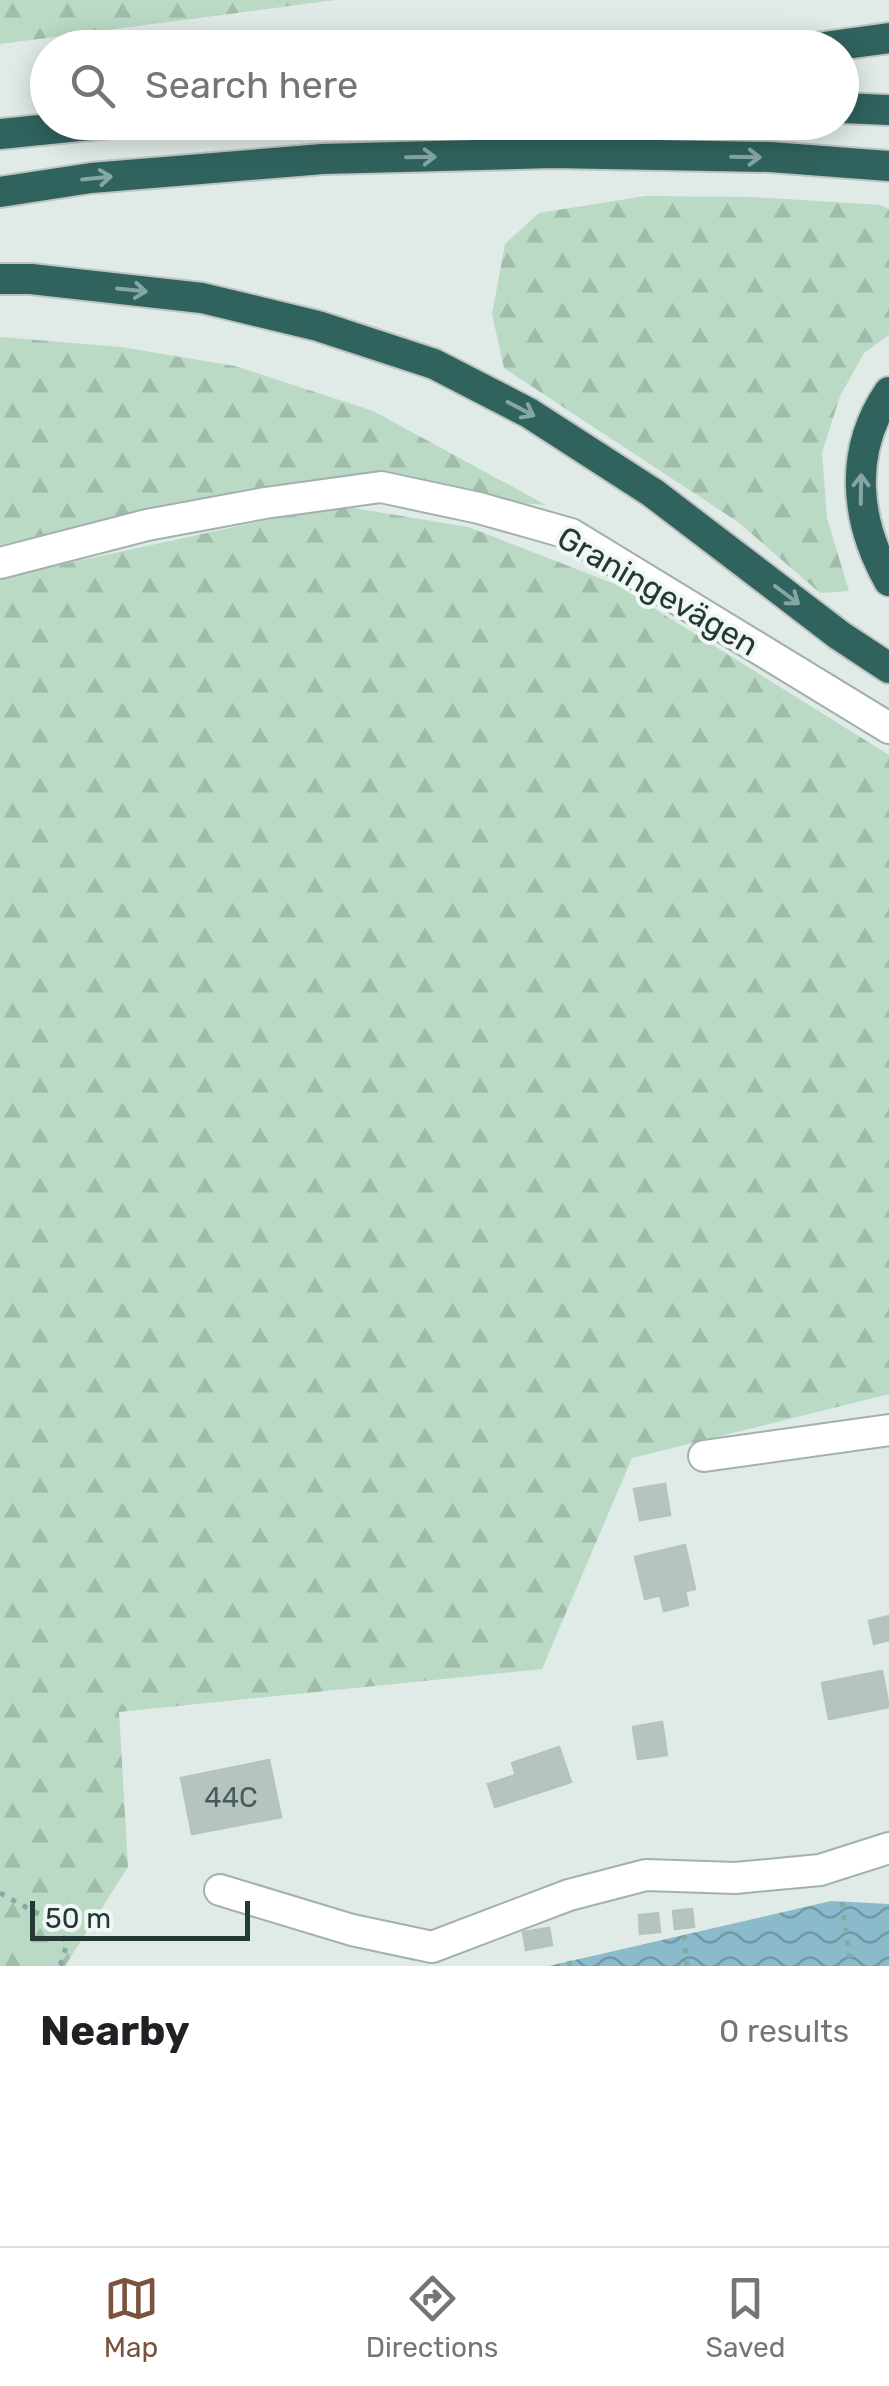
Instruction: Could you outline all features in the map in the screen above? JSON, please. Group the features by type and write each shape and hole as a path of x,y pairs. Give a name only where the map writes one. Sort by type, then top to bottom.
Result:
{"highway":[{"path":"859,42 889,38"},
{"path":"859,109 889,110"},
{"path":"0,134 30,131"},
{"path":"0,192 91,178 323,159 553,153 770,157 889,166"},
{"path":"0,279 202,298 318,326 434,364 529,413 653,493 889,668"},
{"path":"889,392 880,404 862,450 861,508 874,554 889,581"}],"street":[{"name":"Graningevägen","path":"0,563 147,525 381,487 479,508 571,534 889,728"},
{"path":"704,1456 889,1430"},
{"path":"220,1890 352,1930 432,1947 569,1895 646,1874 735,1878 820,1870 889,1848"}],"path":[{"path":"0,1892 55,1923 66,1944 60,1966"},
{"path":"842,1902 851,1966"},
{"path":"684,1935 688,1966"}],"green space":[{"path":"0,0 335,0 107,30 30,30 30,40 0,44"},
{"path":"645,196 754,197 880,205 889,209 889,335 864,353 840,396 822,453 827,518 849,591 820,593 738,522 504,368 492,314 505,244 539,213"},
{"path":"0,337 121,347 235,366 373,411 546,505 483,500 374,473 258,487 0,545"},
{"path":"335,505 468,527 615,584 889,755 889,1394 632,1458 542,1669 119,1712 128,1867 65,1966 0,1966 0,578"}],"water":[{"path":"831,1901 889,1904 889,1966 549,1966"}],"building":[{"path":"665,1484 670,1515 640,1520 634,1489"},
{"path":"685,1545 695,1589 685,1591 688,1605 664,1611 660,1595 645,1599 635,1557"},
{"path":"889,1616 889,1640 874,1644 869,1621"},
{"path":"882,1671 889,1707 829,1719 822,1683"},
{"path":"662,1722 667,1755 638,1759 633,1727"},
{"path":"559,1747 571,1782 495,1807 488,1784 516,1775 512,1763"},
{"path":"269,1760 281,1817 192,1834 181,1778"},
{"path":"692,1909 694,1927 675,1929 673,1911"},
{"path":"658,1913 660,1932 640,1934 639,1915"},
{"path":"549,1928 552,1945 526,1950 523,1932"}]}
